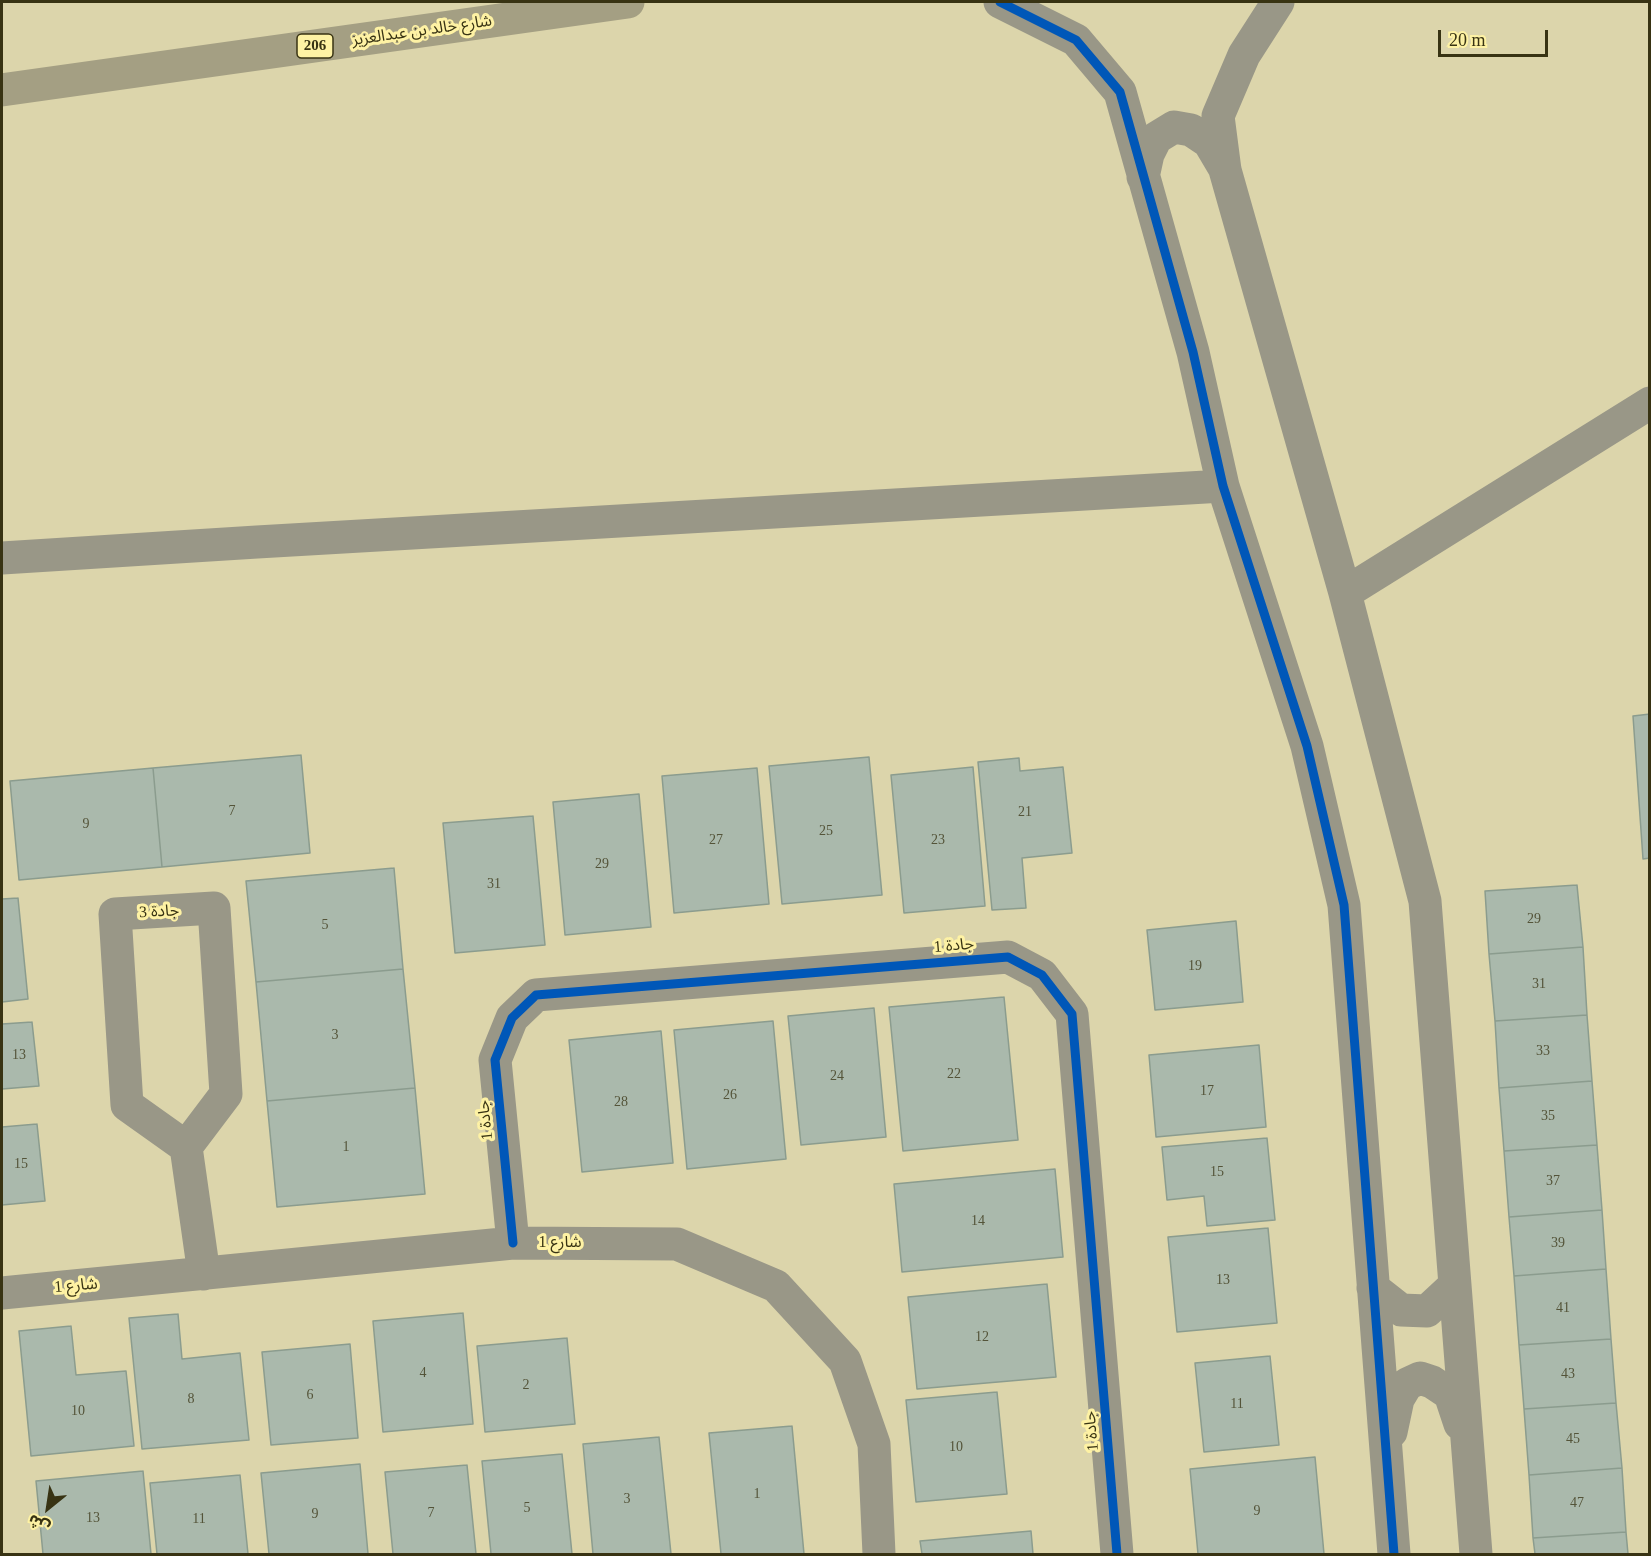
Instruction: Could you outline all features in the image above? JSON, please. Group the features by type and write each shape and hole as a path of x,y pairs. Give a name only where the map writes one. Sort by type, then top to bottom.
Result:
{"main road":[{"name":"شارع خالد بن عبدالعزيز","path":"2,90 628,2"}],"street":[{"path":"1000,2 1076,40 1120,92 1192,352 1224,486 1307,746 1344,905 1394,1554"},
{"path":"1278,2 1244,55 1218,116 1225,170 1345,593 1425,901 1476,1554"},
{"path":"1143,177 1148,154 1156,138 1174,127 1191,130 1209,142 1225,170"},
{"path":"1345,593 1650,403"},
{"path":"2,558 1224,486"},
{"name":"جادة 3","path":"214,908 226,1094 186,1147 127,1105 115,914 214,908"},
{"name":"جادة 1","path":"513,1243 495,1060 512,1018 536,995 1008,957 1034,970 1042,975 1072,1014 1118,1554"},
{"path":"186,1147 204,1274"},
{"name":"شارع 1","path":"2,1293 513,1243 677,1244 776,1286 845,1361 874,1444 879,1554"},
{"path":"1373,1288 1401,1310 1427,1311 1455,1285"},
{"path":"1386,1452 1398,1399 1407,1384 1420,1378 1432,1382 1450,1394 1467,1446"}],"building":[{"path":"1650,714 1650,858 1643,859 1633,716"},
{"path":"301,755 310,853 162,867 153,768"},
{"path":"869,757 882,895 782,904 769,766"},
{"path":"1019,758 1020,771 1063,767 1072,853 1022,858 1026,908 992,910 978,762"},
{"path":"973,767 985,906 904,913 891,775"},
{"path":"153,768 162,867 19,880 10,781"},
{"path":"757,768 769,904 674,913 662,776"},
{"path":"639,794 651,927 565,935 553,802"},
{"path":"533,816 545,945 455,953 443,823"},
{"path":"394,868 403,969 256,982 246,881"},
{"path":"1577,885 1583,947 1489,954 1485,891"},
{"path":"18,898 28,999 2,1002 2,899"},
{"path":"1236,921 1243,1002 1155,1010 1147,930"},
{"path":"1583,947 1587,1015 1495,1021 1489,954"},
{"path":"403,969 415,1088 267,1101 256,982"},
{"path":"1004,997 1018,1140 903,1151 889,1007"},
{"path":"874,1008 886,1137 801,1145 788,1016"},
{"path":"1587,1015 1592,1081 1499,1088 1495,1021"},
{"path":"773,1021 786,1159 687,1169 674,1030"},
{"path":"32,1022 39,1086 2,1089 2,1024"},
{"path":"661,1031 673,1163 582,1172 569,1040"},
{"path":"1259,1045 1266,1127 1156,1137 1149,1055"},
{"path":"1592,1081 1597,1145 1504,1151 1499,1088"},
{"path":"415,1088 425,1194 277,1207 267,1101"},
{"path":"37,1124 45,1201 2,1205 2,1127"},
{"path":"1267,1138 1275,1220 1207,1226 1204,1196 1167,1200 1162,1147"},
{"path":"1597,1145 1602,1210 1509,1217 1504,1151"},
{"path":"1055,1169 1063,1257 902,1272 894,1184"},
{"path":"1602,1210 1606,1269 1514,1276 1509,1217"},
{"path":"1268,1228 1277,1323 1177,1332 1168,1237"},
{"path":"1606,1269 1611,1339 1519,1345 1514,1276"},
{"path":"1047,1284 1056,1377 917,1389 908,1297"},
{"path":"463,1313 473,1424 383,1432 373,1321"},
{"path":"178,1314 182,1359 240,1353 249,1440 142,1449 129,1318"},
{"path":"71,1326 76,1375 126,1371 134,1446 31,1456 19,1331"},
{"path":"567,1338 575,1424 485,1432 477,1346"},
{"path":"1611,1339 1616,1403 1524,1409 1519,1345"},
{"path":"350,1344 358,1438 271,1445 262,1352"},
{"path":"1270,1356 1279,1445 1204,1452 1195,1363"},
{"path":"997,1392 1007,1494 916,1502 906,1400"},
{"path":"1616,1403 1622,1468 1529,1475 1524,1409"},
{"path":"792,1426 804,1554 721,1554 709,1433"},
{"path":"659,1437 671,1554 593,1554 583,1444"},
{"path":"562,1454 572,1554 491,1554 482,1461"},
{"path":"1315,1457 1324,1554 1198,1554 1190,1469"},
{"path":"360,1464 368,1554 269,1554 261,1473"},
{"path":"467,1465 476,1554 393,1554 385,1472"},
{"path":"1622,1468 1626,1532 1533,1538 1529,1475"},
{"path":"143,1471 151,1554 43,1554 36,1481"},
{"path":"240,1475 248,1554 157,1554 150,1483"},
{"path":"1031,1531 1033,1554 922,1554 920,1541"},
{"path":"1626,1532 1628,1554 1535,1554 1533,1538"}],"cycle path":[{"path":"1000,2 1076,40 1120,92 1193,352 1223,486 1307,746 1344,905 1394,1554"},
{"path":"513,1243 495,1060 512,1018 536,995 1008,957 1042,975 1072,1014 1117,1554"}]}
